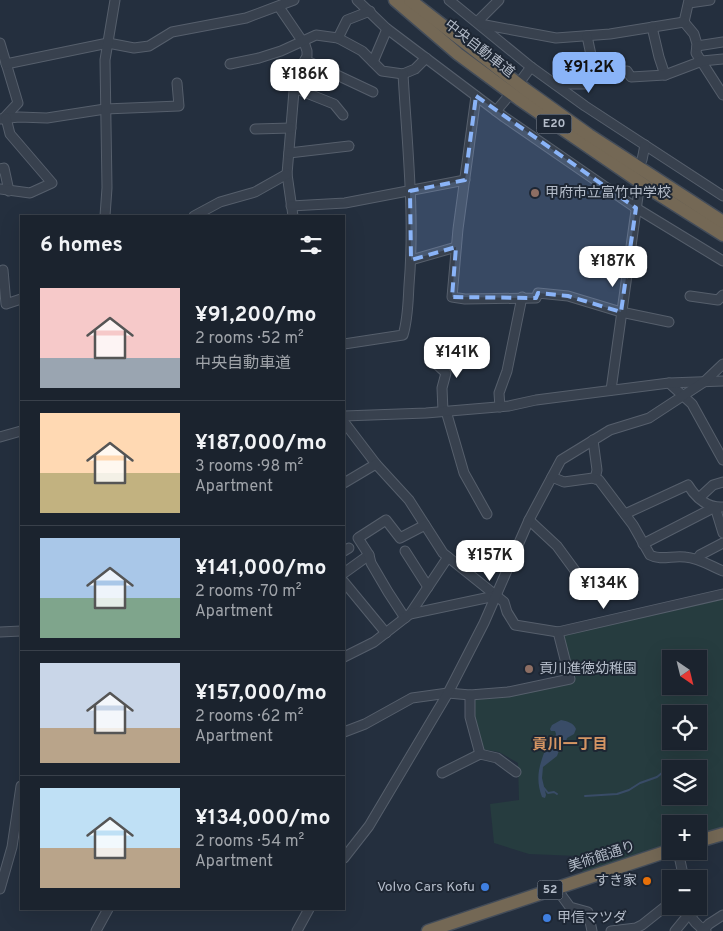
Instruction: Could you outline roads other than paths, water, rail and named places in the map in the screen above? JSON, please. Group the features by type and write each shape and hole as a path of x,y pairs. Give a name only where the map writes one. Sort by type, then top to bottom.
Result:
{"highway":[{"name":"中央自動車道","path":"394,0 458,54 519,99 650,189 723,235"},
{"name":"中央自動車道","path":"410,0 526,90 589,135 723,222"},
{"path":"707,839 723,834"},
{"name":"美術館通り","path":"428,931 662,853"}],"street":[{"path":"105,215 107,188 105,60 115,0"},
{"path":"6,64 108,43 134,48 149,46 172,32 246,18 294,0"},
{"path":"357,0 388,29 496,111 636,208 723,261"},
{"path":"450,0 531,67 645,145 721,192"},
{"path":"478,23 499,0"},
{"path":"684,22 689,2 710,0"},
{"path":"279,7 308,51 295,79 294,88 287,174 293,215"},
{"path":"338,38 347,20 370,12"},
{"path":"478,23 556,38 610,34 684,22"},
{"path":"684,22 694,34 697,46 696,53 723,95"},
{"path":"652,27 658,57 665,75"},
{"path":"373,62 388,29"},
{"path":"230,64 259,58 316,36 338,38 368,55 382,71 403,74 415,69 426,58"},
{"path":"587,36 595,74"},
{"path":"697,46 723,42"},
{"path":"0,43 18,103 3,119"},
{"path":"555,84 587,84 595,74 627,71 631,77 665,75 702,61 723,59"},
{"path":"305,60 373,92"},
{"path":"522,78 531,67"},
{"path":"345,344 403,335 407,317 411,260 410,190 403,74"},
{"path":"3,119 47,118 105,109 179,106 177,83"},
{"path":"294,88 334,104 343,115"},
{"path":"476,96 456,247 452,297 465,299 536,298 538,293 568,296 621,312 669,322"},
{"path":"496,111 506,98"},
{"path":"0,169 4,168 4,190 30,193 52,183 10,134 3,119"},
{"path":"255,128 291,128"},
{"path":"642,160 645,145"},
{"path":"289,153 349,146"},
{"path":"196,215 220,202 255,192 287,174"},
{"path":"291,206 345,203 465,180"},
{"path":"611,390 638,189"},
{"path":"411,260 456,247"},
{"path":"3,270 2,288 6,304 20,300"},
{"path":"690,296 718,300 723,295"},
{"path":"500,406 499,394 507,371 522,297"},
{"path":"434,362 446,373 442,388 444,411 464,473 487,514"},
{"path":"345,857 369,826 448,692 484,624 529,520 561,460 610,430 649,418 704,382 723,364"},
{"path":"345,416 390,415 500,406 669,383 723,381"},
{"path":"669,383 692,404 723,460"},
{"path":"345,423 376,464 409,500 444,553 504,602 507,612 515,625 558,632 723,594"},
{"path":"0,437 20,431"},
{"path":"593,440 597,470 595,479"},
{"path":"345,482 376,464"},
{"path":"552,477 564,482 599,480 624,514 650,555 654,557 685,557 723,571"},
{"path":"699,498 713,485 723,482"},
{"path":"624,514 688,485 699,498 719,507"},
{"path":"643,544 719,507"},
{"path":"719,507 723,533"},
{"path":"407,616 371,563 369,555 358,538 386,520 400,538 425,525"},
{"path":"529,520 557,546 579,576"},
{"path":"697,560 700,555 723,543"},
{"path":"405,551 428,587"},
{"path":"345,572 369,555"},
{"path":"345,656 374,642 407,616 448,557"},
{"path":"345,583 386,633"},
{"path":"407,616 495,596"},
{"path":"0,632 20,631"},
{"path":"345,732 365,724 412,698 448,692 470,695 508,692 570,679 558,632"},
{"path":"470,695 470,717 480,754"},
{"path":"442,773 480,754 498,758 516,772"},
{"path":"0,889 16,847 20,798"},
{"path":"556,888 570,907 588,912 592,931"},
{"path":"612,931 636,928 662,909"},
{"path":"96,931 107,910"},
{"path":"296,931 308,910"},
{"path":"675,931 685,915"},
{"path":"692,915 704,931 723,915"}],"water":[{"path":"561,720 572,724 576,729 574,734 567,738 565,745 560,748 557,756 543,767 542,778 545,798 542,797 539,786 539,770 544,753 551,750 556,734 555,731 550,729 552,725"}],"waterway":[{"path":"585,796 617,794 657,777 662,773"},
{"path":"544,788 548,793 554,792 557,794"}],"place":[{"name":"甲府市立富竹中学校","path":"535,193"},
{"name":"貢川進徳幼稚園","path":"529,669"},
{"name":"すき家","path":"647,881"},
{"name":"Volvo Cars Kofu","path":"485,887"},
{"name":"甲信マツダ","path":"547,918"}],"district":[{"name":"貢川一丁目","path":"570,745"}]}
